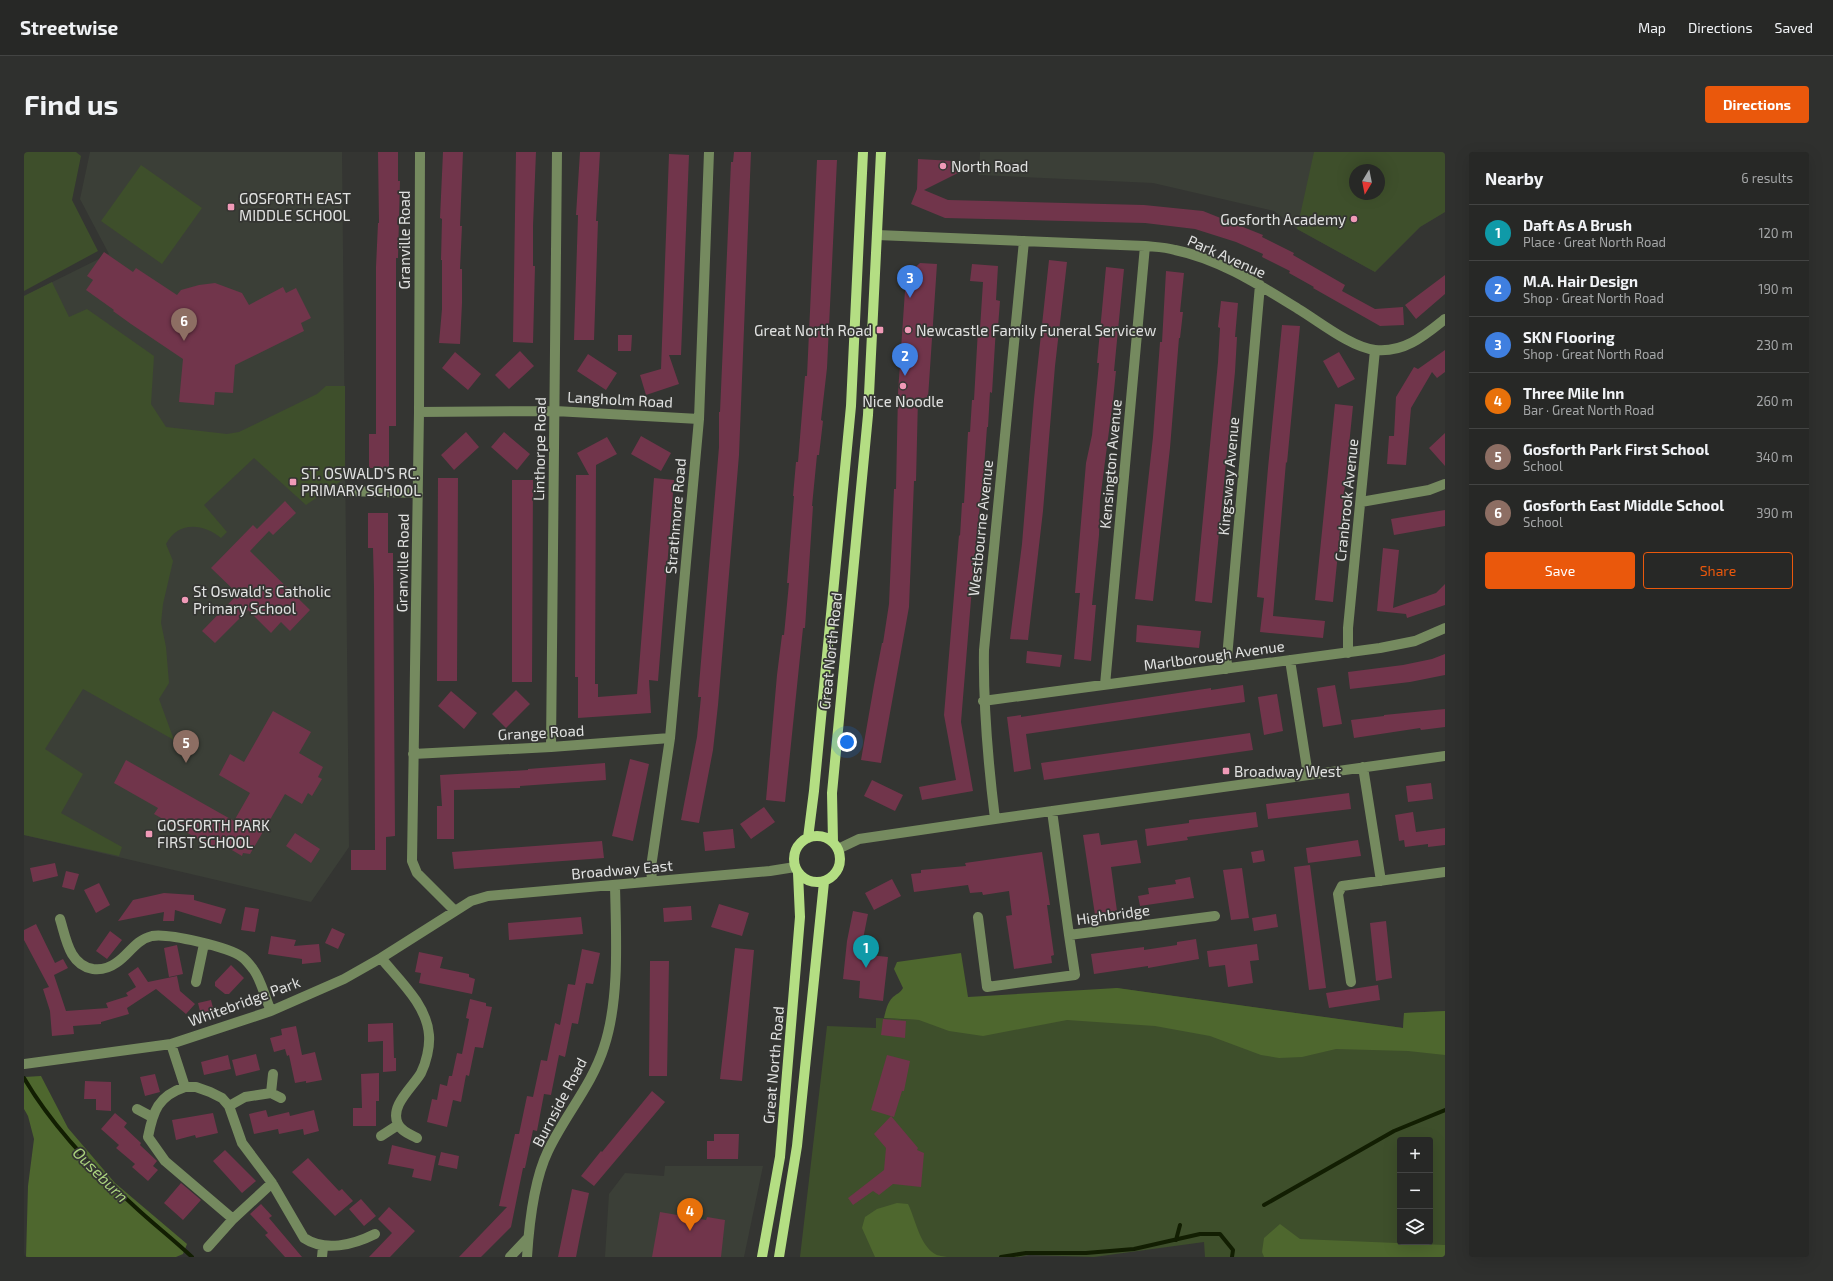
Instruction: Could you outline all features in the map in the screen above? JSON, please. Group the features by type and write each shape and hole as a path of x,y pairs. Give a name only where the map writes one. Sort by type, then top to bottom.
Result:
{"main road":[{"name":"Great North Road","path":"762,1257 780,1158 800,917 796,870 793,860 797,847 808,838 814,791 851,406 863,152"},
{"name":"Great North Road","path":"824,882 834,875 840,864 840,856 836,845 832,793 868,415 881,152"},
{"path":"808,838 821,836 836,845"},
{"path":"779,1257 797,1146 824,882 810,882 796,870"}],"street":[{"name":"Granville Road","path":"420,152 419,412 412,861 417,873 455,910"},
{"name":"Linthorpe Road","path":"551,747 557,152"},
{"name":"Strathmore Road","path":"652,881 651,867 670,738 699,419 709,152"},
{"name":"Park Avenue","path":"877,235 1145,246 1175,250 1206,260 1260,285 1345,338 1361,346 1375,350 1392,349 1408,345 1422,337 1445,319"},
{"name":"Westbourne Avenue","path":"995,819 988,768 983,701 986,617 1024,241"},
{"name":"Kensington Avenue","path":"1105,685 1145,246"},
{"name":"Kingsway Avenue","path":"1226,669 1260,285"},
{"name":"Cranbrook Avenue","path":"1348,653 1348,628 1375,350"},
{"name":"Langholm Road","path":"419,412 555,411 699,419"},
{"path":"1361,502 1429,490 1445,484"},
{"path":"345,491 418,493"},
{"name":"Marlborough Avenue","path":"983,701 1380,648 1416,640 1445,628"},
{"path":"1290,660 1308,775"},
{"name":"Grange Road","path":"413,754 551,747 670,738"},
{"path":"836,845 859,839 995,819 1445,756"},
{"path":"1363,767 1381,881"},
{"name":"Highbridge","path":"1052,811 1069,935 1215,916"},
{"name":"Broadway East","path":"455,910 471,901 488,896 796,870"},
{"path":"1351,982 1338,894 1342,886 1445,872"},
{"name":"Burnside Road","path":"527,1257 528,1238 539,1180 548,1151 594,1075 611,1019 617,943 614,885"},
{"name":"Whitebridge Park","path":"24,1064 171,1044 271,1011 344,979 381,958 455,910"},
{"path":"978,917 987,987 1075,975 1069,935"},
{"path":"60,919 74,958 85,968 100,970 116,963 135,944 151,936 168,936 222,948 242,957 254,970 271,1011"},
{"path":"196,982 204,944"},
{"path":"381,958 420,1008 427,1021 429,1036 428,1054 421,1073 398,1106 396,1117 398,1125 406,1132 417,1138"},
{"path":"171,1044 185,1087"},
{"path":"271,1093 273,1074"},
{"path":"233,1219 165,1161 148,1137 152,1117 163,1099 173,1091 185,1087 196,1087 222,1098 229,1106 242,1143 272,1183 304,1238 323,1252 354,1243 375,1234"},
{"path":"229,1106 245,1097 271,1093 281,1098"},
{"path":"137,1109 152,1117"},
{"path":"381,1136 398,1125"},
{"path":"208,1247 233,1219 272,1183"},
{"path":"510,1257 528,1238"}],"shaded area":[{"path":"90,152 342,152 349,847 311,902 24,835 24,296 109,254 80,199"},
{"name":"Gosforth Academy","path":"980,152 1445,152 1445,212 1420,227 1375,272 1297,229 1274,211 1153,183 979,175"},
{"path":"665,1166 763,1166 744,1257 605,1257 609,1194 625,1173 664,1176"}],"green space":[{"path":"24,152 76,152 81,156 72,200 98,251 24,291"},
{"path":"1314,152 1445,152 1445,212 1420,227 1375,272 1297,229"},
{"path":"141,165 202,208 162,264 101,221"},
{"path":"52,282 69,317 87,309 154,356 151,404 166,427 227,434 239,432 317,394 326,386 345,386 345,478 306,505 254,458 204,505 227,532 221,538 206,529 191,527 177,531 166,544 173,561 163,604 161,623 166,647 169,683 159,699 174,740 83,689 45,749 83,774 61,813 122,847 119,856 24,835 24,296"},
{"path":"961,953 968,997 1117,988 1403,1028 1404,1013 1445,1011 1445,1055 1408,1051 1336,1049 1302,1057 1279,1058 1261,1055 1210,1036 1155,1026 1067,1020 983,1036 949,1031 919,1020 884,1018 889,1002 903,988 894,969 897,962"},
{"path":"1117,988 1403,1028 1404,1013 1445,1011 1445,1257 1205,1257 1204,1242 1094,1257 1029,1255 1019,1257 800,1257 827,1026 876,1028 876,1018 919,1020"},
{"path":"41,1076 68,1128 115,1183 187,1244 183,1254 176,1257 26,1257 28,1186 34,1139 28,1116 24,1109 24,1077"},
{"path":"897,1203 908,1204 918,1231 930,1250 936,1255 947,1257 875,1257 862,1228 865,1217 877,1209"},
{"path":"1280,1224 1300,1239 1397,1243 1397,1245 1445,1245 1445,1257 1264,1257 1262,1252 1264,1238"}],"building":[{"path":"378,152 398,152 398,181 400,181 398,258 396,258 396,426 389,426 389,468 369,468 369,434 376,434 376,267 379,223"},
{"path":"443,152 463,152 460,226 462,226 460,269 462,269 462,303 460,344 439,343 442,309 442,219 440,218"},
{"path":"516,152 536,152 533,226 533,266 535,266 533,343 513,342"},
{"path":"580,152 600,152 596,221 598,221 594,340 574,340 578,215 576,215"},
{"path":"734,152 751,152 739,455 718,705 713,750 699,823 681,820 697,737 701,697 698,697 719,447 719,412 731,162 733,162"},
{"path":"669,154 689,155 681,355 669,355 679,384 646,395 640,375 661,369"},
{"path":"918,159 953,161 952,168 968,168 924,190 948,200 1144,205 1203,211 1263,235 1262,237 1294,253 1293,255 1345,285 1342,291 1375,309 1403,307 1404,325 1380,326 1313,288 1314,287 1289,273 1290,271 1262,257 1263,254 1236,242 1195,229 1145,223 945,218 911,204 917,189"},
{"path":"817,160 837,160 827,368 821,420 823,421 819,455 817,455 812,506 805,628 803,628 785,802 766,800 777,675 782,635 784,635 789,583 787,583 796,462 798,462 805,376 807,376"},
{"path":"104,252 133,272 136,268 177,295 181,290 199,285 215,283 242,293 249,305 283,287 286,293 296,288 311,318 301,323 304,331 235,365 233,393 215,392 214,405 179,402 183,359 131,324 86,290 93,280 87,276"},
{"path":"1049,260 1067,262 1055,366 1043,511 1028,640 1010,639 1022,544 1034,399"},
{"path":"920,263 937,264 928,398 918,398 916,481 914,481 909,607 881,763 861,760 889,604 894,489 896,489 898,393 906,276"},
{"path":"972,264 998,266 996,300 1000,301 998,327 996,327 992,393 990,392 982,495 974,563 961,722 973,791 922,800 919,787 956,780 944,715 962,503 964,503 968,432 970,432 972,400 974,400 978,329 980,329 983,282 970,281"},
{"path":"1106,267 1124,269 1114,371 1116,371 1113,400 1100,500 1099,535 1092,605 1096,605 1091,661 1074,659 1080,593 1075,593 1086,463 1092,435 1099,363 1097,363"},
{"path":"1166,271 1184,273 1180,312 1183,312 1179,338 1170,448 1153,601 1135,599 1153,437 1160,342 1162,342"},
{"path":"1445,275 1445,294 1416,319 1405,305"},
{"path":"1221,301 1238,303 1235,337 1237,337 1235,372 1212,603 1195,601 1218,362 1220,328 1218,327"},
{"path":"1282,325 1300,326 1287,463 1286,462 1273,616 1325,621 1323,638 1260,632 1264,598 1257,597"},
{"path":"618,335 632,335 631,351 618,351"},
{"path":"1445,350 1445,372 1437,378 1432,372 1411,408 1406,465 1387,464 1389,436 1394,436 1396,397 1414,367 1418,369"},
{"path":"520,351 534,366 509,389 495,375"},
{"path":"455,352 481,374 468,390 442,368"},
{"path":"1339,352 1355,379 1338,388 1323,361"},
{"path":"588,354 617,373 606,390 577,371"},
{"path":"1335,404 1353,406 1333,602 1315,600"},
{"path":"466,432 479,447 454,470 441,455"},
{"path":"504,432 530,454 517,470 491,447"},
{"path":"1445,433 1445,466 1429,448"},
{"path":"641,436 671,453 661,471 631,454"},
{"path":"607,437 617,454 596,465 595,684 598,684 598,697 637,694 654,478 674,480 658,681 649,680 651,713 578,718 578,677 575,677 576,475 589,475 577,453"},
{"path":"438,478 458,478 457,681 437,681"},
{"path":"512,480 533,480 532,682 512,682"},
{"path":"285,501 296,513 273,535 269,531 250,551 310,610 290,631 281,622 271,633 248,610 215,643 202,631 238,594 211,568 253,525 257,529"},
{"path":"1445,510 1445,526 1394,535 1391,519"},
{"path":"368,513 388,513 388,553 393,553 395,836 386,837 386,870 351,870 351,850 375,850 374,587 373,548 368,548"},
{"path":"1383,548 1399,550 1393,608 1436,593 1445,584 1445,605 1407,618 1406,614 1377,611"},
{"path":"1137,625 1201,631 1199,648 1136,642"},
{"path":"1027,651 1062,655 1060,667 1026,663"},
{"path":"1445,654 1445,675 1410,682 1350,689 1348,672 1403,665 1432,659"},
{"path":"1243,685 1245,702 1026,734 1031,769 1014,772 1007,717 1021,715 1021,717 1211,688 1211,690"},
{"path":"1335,685 1342,724 1323,727 1317,688"},
{"path":"516,690 530,704 506,728 492,714"},
{"path":"451,691 477,713 464,729 438,706"},
{"path":"1277,694 1283,731 1264,735 1258,697"},
{"path":"1445,709 1445,727 1421,730 1420,728 1354,738 1351,720"},
{"path":"273,711 311,732 299,753 323,767 318,777 322,779 312,796 308,793 302,804 285,794 250,854 243,853 242,856 220,843 216,849 154,814 158,808 114,783 126,760 234,821 250,793 219,775 230,754 244,762"},
{"path":"1250,733 1253,750 1044,780 1041,763"},
{"path":"630,759 649,764 633,841 612,836"},
{"path":"605,763 606,780 520,786 520,788 454,790 454,839 437,839 437,806 442,806 440,775 528,770"},
{"path":"872,780 903,795 895,811 864,796"},
{"path":"1431,783 1433,799 1408,802 1406,786"},
{"path":"1349,793 1351,809 1268,819 1266,804"},
{"path":"764,807 775,822 751,839 740,824"},
{"path":"1256,812 1258,827 1187,837 1188,840 1147,846 1145,829 1189,823 1189,820"},
{"path":"1413,812 1416,832 1445,828 1445,845 1428,847 1428,844 1405,847 1404,840 1399,841 1395,815"},
{"path":"733,829 735,848 705,851 703,832"},
{"path":"295,833 320,849 311,863 286,846"},
{"path":"1099,833 1101,845 1137,840 1141,863 1111,867 1117,911 1095,915 1083,835"},
{"path":"1358,840 1361,856 1308,863 1306,848"},
{"path":"602,841 604,858 454,869 452,852"},
{"path":"1263,850 1265,861 1253,863 1251,852"},
{"path":"1042,852 1050,905 1047,905 1054,955 1051,956 1052,963 1014,969 1006,916 1012,915 1009,891 983,895 982,892 970,893 968,885 914,892 911,874 921,873 921,870 966,866 965,863"},
{"path":"55,863 58,876 33,882 30,868"},
{"path":"1310,865 1326,988 1309,990 1294,867"},
{"path":"1242,868 1249,918 1231,920 1223,870"},
{"path":"66,871 79,874 74,890 62,887"},
{"path":"1190,877 1194,898 1140,906 1138,896 1149,894 1148,888 1176,884 1175,880"},
{"path":"892,879 901,896 874,910 865,893"},
{"path":"99,883 110,905 96,913 84,890"},
{"path":"164,893 194,895 194,900 226,909 221,924 175,910 174,921 163,921 164,912 118,921 133,900"},
{"path":"719,904 749,913 742,936 711,927"},
{"path":"691,906 692,920 664,922 663,908"},
{"path":"245,907 259,909 255,932 241,930"},
{"path":"853,911 868,914 860,954 888,957 883,1001 859,998 860,981 843,979 847,941"},
{"path":"1276,914 1278,927 1254,931 1252,918"},
{"path":"581,917 583,934 509,940 508,923"},
{"path":"1386,921 1392,978 1376,981 1370,923"},
{"path":"36,924 55,963 63,959 68,968 54,975 66,1011 108,1008 106,1003 128,996 126,993 136,987 128,974 138,967 148,982 177,976 180,991 195,1004 186,1014 156,989 127,1008 129,1014 101,1022 101,1024 73,1026 74,1034 52,1036 50,1011 43,989 49,987 24,940 24,930"},
{"path":"332,928 345,934 338,949 325,943"},
{"path":"110,931 122,940 107,959 96,951"},
{"path":"271,936 296,940 294,946 319,944 321,962 302,964 302,959 268,954"},
{"path":"1196,939 1199,959 1148,968 1148,966 1094,974 1091,954 1144,947 1144,950 1177,945 1177,942"},
{"path":"1257,944 1259,960 1250,961 1253,983 1228,987 1225,965 1209,967 1207,951"},
{"path":"177,945 183,974 169,977 164,948"},
{"path":"735,948 754,950 742,1081 720,1079"},
{"path":"582,949 600,953 593,984 586,983 578,1024 572,1023 565,1057 559,1055 551,1095 544,1094 537,1131 533,1130 525,1168 523,1168 511,1227 481,1257 459,1257 507,1207 499,1206 515,1134 519,1134 527,1096 533,1097 541,1060 547,1061 555,1023 560,1025 568,984 575,985"},
{"path":"419,952 443,957 440,968 469,974 469,977 475,979 472,994 419,983 421,973 415,972"},
{"path":"650,961 669,961 667,1076 649,1076"},
{"path":"231,965 244,978 229,994 225,994 215,986 215,982"},
{"path":"1378,985 1380,1000 1329,1008 1326,993"},
{"path":"470,999 486,1003 486,1006 492,1007 483,1048 475,1047 469,1076 466,1075 461,1102 453,1100 447,1127 427,1122 432,1099 437,1100 440,1084 447,1086 449,1076 452,1076 457,1053 462,1054 469,1019 466,1018"},
{"path":"211,1000 214,1012 201,1015 198,1003"},
{"path":"883,1019 906,1021 905,1038 881,1035"},
{"path":"393,1023 396,1071 383,1072 383,1041 368,1042 368,1024"},
{"path":"296,1026 302,1055 315,1052 322,1080 306,1083 306,1081 295,1083 289,1055 287,1056 285,1049 274,1052 270,1038 282,1035 281,1029"},
{"path":"256,1054 260,1070 236,1076 232,1060"},
{"path":"228,1055 231,1069 204,1075 201,1062"},
{"path":"887,1055 910,1061 904,1091 902,1091 894,1117 871,1110"},
{"path":"379,1073 379,1101 376,1101 376,1126 353,1126 353,1108 362,1108 361,1074"},
{"path":"155,1074 160,1092 145,1096 140,1077"},
{"path":"85,1081 111,1082 111,1111 96,1110 96,1099 84,1099"},
{"path":"652,1091 665,1102 594,1186 581,1176"},
{"path":"266,1110 268,1117 289,1112 290,1116 314,1110 319,1131 304,1135 303,1129 279,1134 278,1129 254,1134 249,1114"},
{"path":"115,1113 127,1123 124,1127 157,1161 153,1166 158,1170 148,1181 132,1167 135,1164 116,1148 119,1145 101,1129"},
{"path":"213,1113 218,1133 196,1138 195,1135 176,1140 172,1120"},
{"path":"891,1116 918,1148 917,1150 924,1153 921,1187 893,1184 879,1195 873,1191 853,1205 848,1198 884,1170 886,1148 874,1134"},
{"path":"714,1134 739,1134 738,1159 707,1159 707,1141 714,1141"},
{"path":"392,1145 436,1156 431,1181 412,1177 414,1169 388,1164"},
{"path":"225,1150 256,1181 242,1193 213,1161"},
{"path":"441,1152 459,1156 457,1169 438,1165"},
{"path":"308,1158 339,1191 342,1189 353,1201 335,1216 292,1172"},
{"path":"181,1183 201,1200 183,1220 164,1203"},
{"path":"572,1189 589,1193 576,1257 558,1257"},
{"path":"361,1199 376,1216 364,1226 349,1209"},
{"path":"261,1204 272,1216 269,1218 302,1257 285,1257 265,1235 268,1233 250,1214"},
{"path":"389,1207 415,1231 390,1257 369,1257 392,1233 378,1219"},
{"path":"660,1212 706,1220 707,1217 725,1220 721,1257 652,1257"}],"waterway":[{"name":"Ouseburn","path":"24,1078 47,1113 87,1161 117,1191 192,1257"},
{"path":"1264,1205 1394,1131 1445,1110"},
{"path":"1176,1240 1180,1225"},
{"name":"Ouseburn","path":"1001,1257 1026,1253 1086,1253 1134,1249 1200,1234 1220,1234 1233,1250 1232,1257"}],"place":[{"name":"North Road","path":"943,166"},
{"name":"GOSFORTH EAST MIDDLE SCHOOL","path":"231,207"},
{"name":"Gosforth Academy","path":"1354,219"},
{"name":"SKN Flooring","path":"910,298"},
{"name":"Great North Road","path":"880,330"},
{"name":"Newcastle Family Funeral Servicew","path":"908,330"},
{"name":"Gosforth East Middle School","path":"184,341"},
{"name":"M.A. Hair Design","path":"905,376"},
{"name":"Nice Noodle","path":"903,386"},
{"name":"ST. OSWALD'S RC. PRIMARY SCHOOL","path":"293,482"},
{"name":"St Oswald's Catholic Primary School","path":"185,600"},
{"name":"Gosforth Park First School","path":"186,763"},
{"name":"Broadway West","path":"1226,771"},
{"name":"GOSFORTH PARK FIRST SCHOOL","path":"149,834"},
{"name":"Daft As A Brush","path":"866,968"},
{"name":"Three Mile Inn","path":"690,1231"}]}
